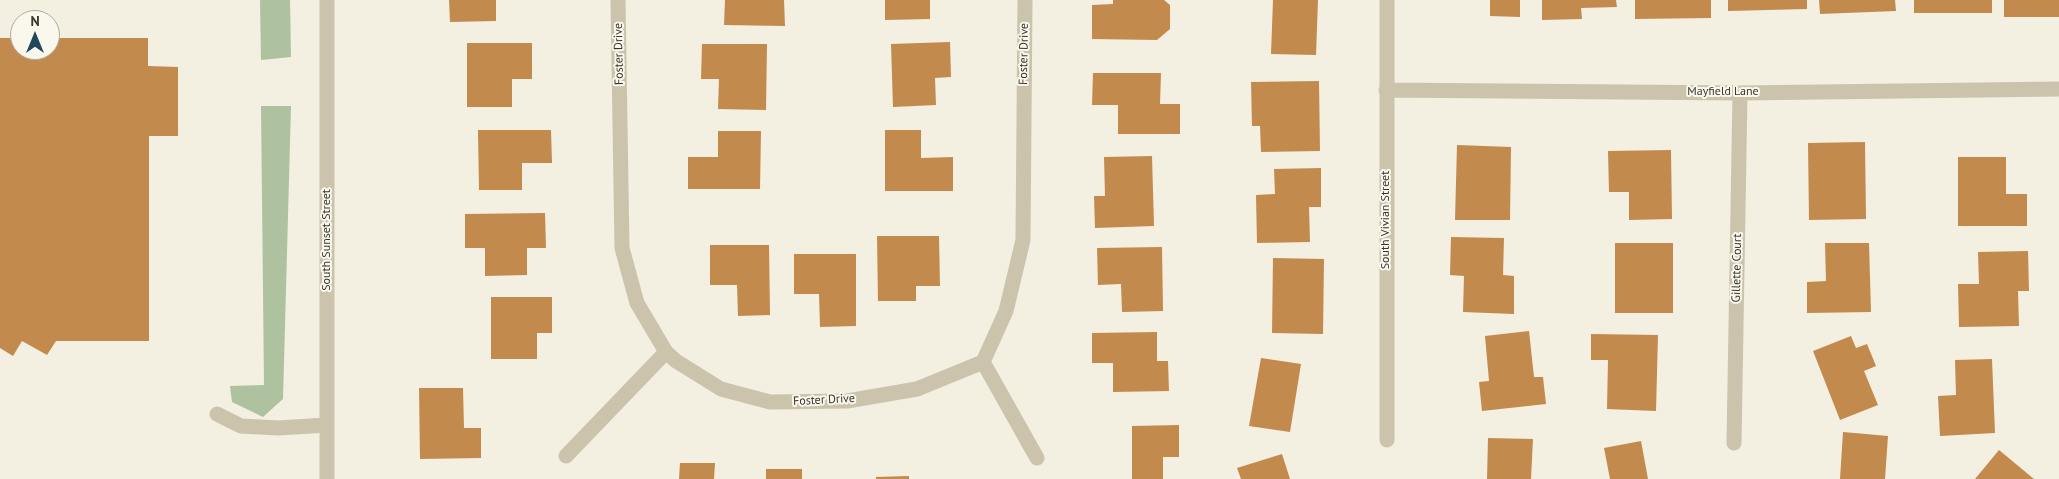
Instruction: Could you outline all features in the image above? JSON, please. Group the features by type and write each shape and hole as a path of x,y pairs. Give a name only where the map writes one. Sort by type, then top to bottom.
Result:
{"street":[{"name":"South Sunset Street","path":"327,0 327,479"},
{"name":"Foster Drive","path":"618,0 622,248 637,303 666,352 676,361 720,389 770,402 847,401 917,389 983,362 1006,311 1023,240 1025,0"},
{"name":"South Vivian Street","path":"1387,0 1387,440"},
{"name":"Mayfield Lane","path":"1386,90 1740,93 2059,89"},
{"name":"Gillette Court","path":"1734,443 1740,93"},
{"path":"566,456 666,352"},
{"path":"983,362 1036,458"},
{"path":"217,414 241,426 278,428 327,425"}],"green space":[{"path":"260,0 290,0 291,57 261,60"},
{"path":"261,106 291,106 283,399 263,417 232,402 230,386 264,385"}],"building":[{"path":"449,0 496,0 496,21 450,22"},
{"path":"725,0 784,0 785,26 724,25"},
{"path":"885,0 930,0 930,19 885,20"},
{"path":"1113,0 1164,0 1170,5 1170,29 1157,40 1092,39 1092,5 1113,4"},
{"path":"1273,0 1318,0 1316,55 1271,54"},
{"path":"1490,0 1520,0 1520,17 1490,16"},
{"path":"1542,0 1616,0 1617,7 1581,8 1582,19 1542,20"},
{"path":"1635,0 1711,0 1711,18 1635,19"},
{"path":"1728,0 1807,0 1807,9 1728,11"},
{"path":"1819,0 1895,0 1896,11 1820,14"},
{"path":"1914,0 1992,0 1992,13 1914,13"},
{"path":"2004,0 2059,0 2059,17 2004,17"},
{"path":"0,38 10,38 10,60 60,60 60,38 148,38 148,66 178,67 178,136 149,136 149,341 56,341 47,355 22,341 13,356 0,348"},
{"path":"950,42 951,77 935,78 936,105 893,107 891,44"},
{"path":"467,43 532,43 532,79 512,79 512,107 467,107"},
{"path":"702,44 767,44 766,110 718,109 719,79 701,79"},
{"path":"1093,73 1161,73 1160,104 1180,104 1180,134 1118,134 1118,105 1092,105"},
{"path":"1319,81 1320,151 1261,152 1260,126 1252,126 1251,82"},
{"path":"478,130 551,130 552,163 522,163 522,190 479,190"},
{"path":"885,130 921,130 921,158 953,157 953,191 885,191"},
{"path":"718,131 761,131 760,189 688,189 688,157 718,157"},
{"path":"1865,142 1866,219 1809,220 1808,143"},
{"path":"1457,145 1511,147 1510,220 1455,220"},
{"path":"1671,150 1672,219 1629,220 1629,192 1609,192 1608,151"},
{"path":"1152,156 1154,226 1095,228 1094,196 1105,196 1104,157"},
{"path":"1958,157 2006,157 2006,194 2027,194 2027,226 1958,226"},
{"path":"1321,168 1321,207 1309,207 1310,242 1257,243 1256,195 1275,194 1274,169"},
{"path":"545,213 546,248 527,248 527,275 485,276 485,248 465,248 465,214"},
{"path":"877,236 939,236 940,286 916,286 916,301 878,301"},
{"path":"1451,237 1504,238 1503,275 1514,276 1514,314 1463,312 1464,276 1450,275"},
{"path":"1615,243 1673,243 1673,313 1615,313"},
{"path":"1825,243 1869,243 1871,312 1807,313 1807,282 1826,281"},
{"path":"710,245 769,245 770,315 738,316 737,285 710,285"},
{"path":"1162,247 1163,311 1122,312 1121,284 1098,285 1097,248"},
{"path":"2028,251 2029,291 2018,291 2019,326 1959,327 1958,284 1979,284 1978,252"},
{"path":"794,254 856,254 856,326 820,327 819,294 794,294"},
{"path":"1273,258 1324,259 1323,334 1272,333"},
{"path":"491,297 552,297 552,333 537,333 537,359 491,359"},
{"path":"1529,331 1534,377 1543,377 1546,404 1482,411 1479,382 1489,381 1485,336"},
{"path":"1157,332 1157,361 1168,361 1169,391 1113,392 1113,363 1092,363 1092,333"},
{"path":"1591,334 1658,335 1656,411 1607,409 1608,360 1591,360"},
{"path":"1851,336 1856,348 1867,344 1876,366 1864,371 1878,405 1840,420 1813,351"},
{"path":"1261,358 1301,364 1290,432 1249,426"},
{"path":"1992,359 1995,433 1940,436 1938,396 1956,395 1955,360"},
{"path":"419,388 463,388 464,428 481,428 481,458 420,459"},
{"path":"1179,425 1179,457 1163,457 1163,479 1132,479 1132,426"},
{"path":"1843,432 1888,436 1885,479 1840,479"},
{"path":"1488,438 1533,439 1531,479 1487,479"},
{"path":"1641,441 1648,479 1610,479 1604,448"},
{"path":"1999,450 2034,479 1975,479"},
{"path":"1282,454 1290,479 1241,479 1237,468"},
{"path":"680,463 715,463 714,479 679,479"},
{"path":"766,469 802,469 802,479 766,479"},
{"path":"909,476 909,479 876,479 876,477"}]}
